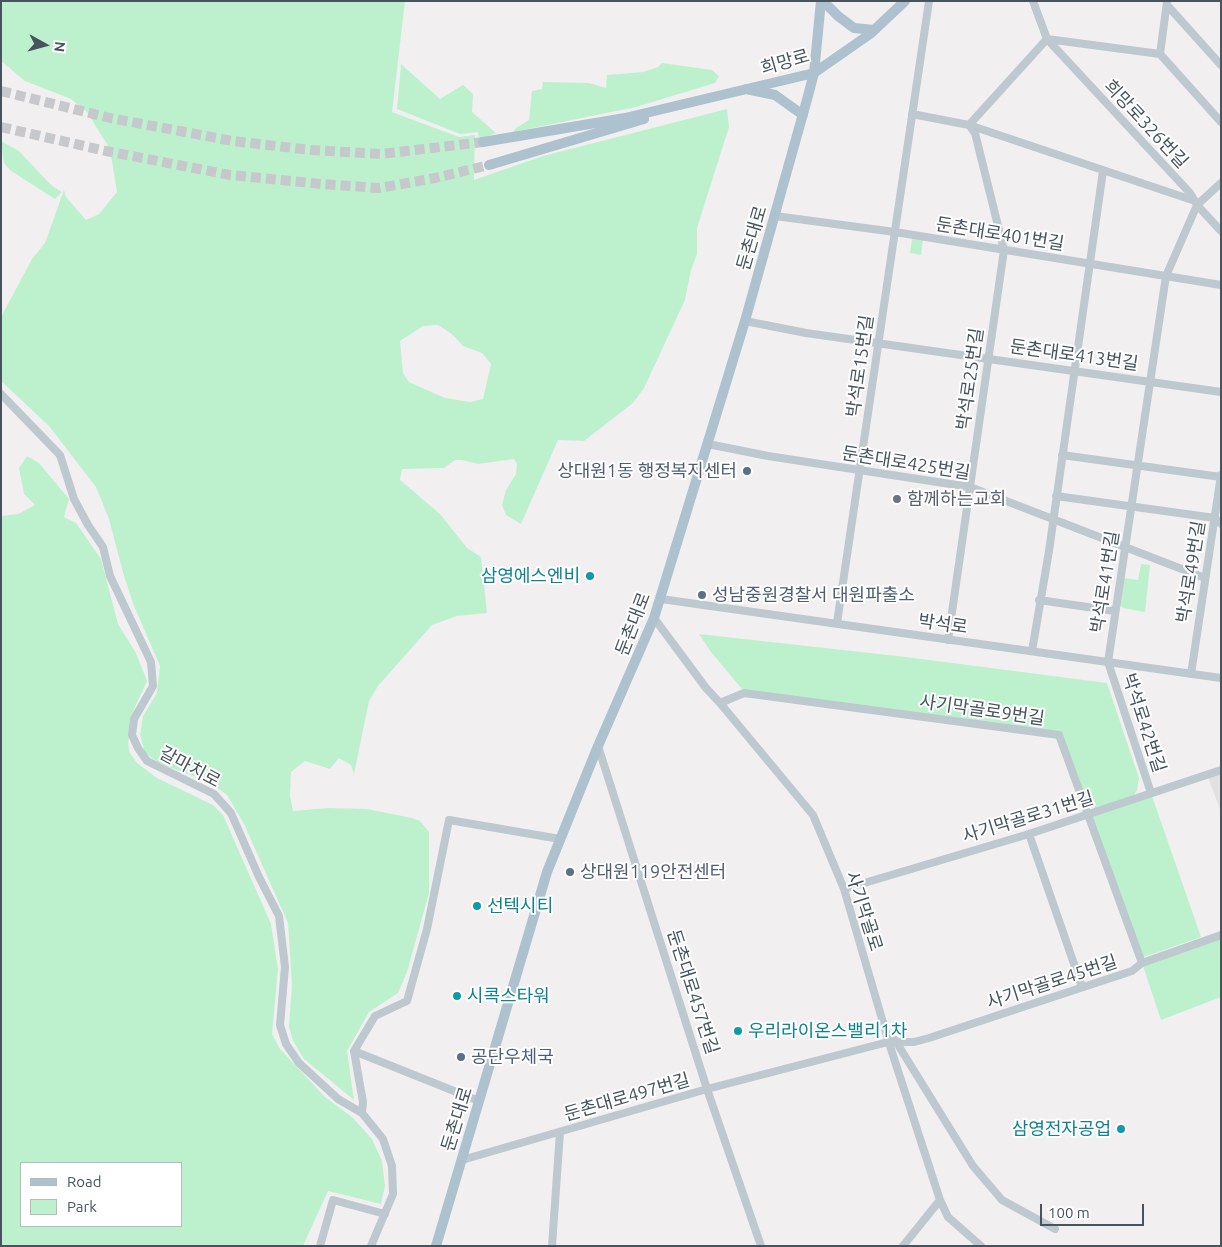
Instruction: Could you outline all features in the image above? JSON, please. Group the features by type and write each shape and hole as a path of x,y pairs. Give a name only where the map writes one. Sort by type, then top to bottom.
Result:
{"main road":[{"path":"822,1 854,28 874,30"},
{"name":"둔촌대로","path":"436,1246 547,872 661,598 745,321 803,115 814,73 822,1"},
{"name":"희망로","path":"483,142 625,118 814,73 874,30 904,1"},
{"path":"746,89 775,96 803,115"},
{"name":"희망로","path":"488,165 631,124 682,104"}],"street":[{"name":"박석로15번길","path":"837,623 928,1"},
{"name":"희망로326번길","path":"1033,1 1047,39 1190,193 1196,203 1221,231"},
{"path":"1160,54 1167,3"},
{"path":"1167,3 1221,65"},
{"path":"969,125 1047,39 1160,54 1221,122"},
{"path":"912,114 969,125 1196,203 1221,183"},
{"name":"박석로25번길","path":"948,640 1004,250 975,133 969,125"},
{"path":"1032,651 1103,171"},
{"name":"박석로41번길","path":"1108,662 1114,610 1132,507 1166,276 1196,203"},
{"name":"둔촌대로401번길","path":"775,216 895,232 1221,285"},
{"name":"둔촌대로413번길","path":"745,321 806,333 1221,392"},
{"name":"갈마치로","path":"1,394 60,455 74,499 88,525 104,547 110,576 151,662 153,686 134,719 132,735 138,748 147,761 214,794 231,812 258,877 279,916 285,967 280,1025 286,1044 299,1063 322,1086 362,1113 383,1139 392,1166 393,1194 371,1246"},
{"name":"둔촌대로425번길","path":"708,444 768,456 970,487 1205,578"},
{"path":"1062,455 1221,476"},
{"name":"박석로49번길","path":"1191,674 1205,578 1218,521 1221,476"},
{"path":"1056,496 1218,521"},
{"name":"박석로","path":"661,598 1221,678"},
{"path":"1039,600 1114,610"},
{"name":"사기막골로","path":"654,618 706,688 813,815 844,890 940,1200 948,1217 981,1246"},
{"name":"박석로42번길","path":"1108,662 1151,793"},
{"name":"사기막골로9번길","path":"720,703 744,694 1059,735 1142,963"},
{"name":"둔촌대로457번길","path":"598,746 707,1089 761,1246"},
{"name":"사기막골로31번길","path":"844,890 1029,834 1221,770"},
{"path":"362,1113 363,1102 354,1051 375,1016 407,1001 427,929 449,820 560,839"},
{"path":"1029,834 1082,987"},
{"name":"사기막골로45번길","path":"892,1041 914,1042 928,1038 1132,971 1142,963 1221,936"},
{"path":"892,1041 974,1166 1002,1200 1055,1229"},
{"name":"둔촌대로497번길","path":"462,1160 707,1089 892,1041"},
{"path":"354,1051 479,1101"},
{"path":"552,1246 560,1132"},
{"path":"320,1246 333,1200 385,1214"},
{"path":"903,1246 940,1200"}],"shaded area":[{"path":"1221,772 1221,812 1208,777"}],"green space":[{"path":"1,1 405,1 392,112 459,137 475,135 474,180 543,156 727,109 729,127 697,228 697,254 691,270 685,300 644,388 633,403 584,441 558,440 521,524 506,515 502,505 506,490 516,474 517,464 514,459 478,464 455,460 444,468 402,469 400,480 440,514 467,548 481,557 487,613 457,616 432,625 378,686 369,701 354,774 351,765 339,758 330,769 305,761 291,772 290,796 293,811 329,808 367,809 412,818 420,821 429,832 429,893 407,972 398,993 369,1012 347,1051 354,1100 304,1059 293,1041 289,1027 292,984 288,923 244,824 227,795 211,783 159,763 145,753 140,735 143,716 157,693 160,666 134,606 109,519 96,487 49,426 1,381 1,317 32,259 45,243 64,190 66,197 86,220 99,214 117,192 110,149 87,112 71,99 25,81 1,61","holes":["438,325 452,334 463,346 482,353 491,364 483,399 470,402 445,398 409,382 403,373 400,341 423,326"]},
{"path":"662,63 712,70 719,76 715,83 636,107 513,132 529,120 532,91 542,89 543,82 589,83 606,88 607,75 643,72 658,67"},
{"path":"401,64 440,99 463,85 473,94 472,112 496,133 479,140 478,132 460,134 397,109"},
{"path":"1,141 19,151 52,186 62,192 55,199 11,171 4,163"},
{"path":"912,239 923,240 921,255 910,253"},
{"path":"27,456 39,463 69,499 64,517 76,523 101,559 118,624 136,653 147,681 134,709 128,744 130,753 137,763 157,778 213,805 223,815 271,924 278,969 272,1034 280,1049 325,1097 352,1117 372,1139 382,1161 385,1186 381,1204 328,1191 303,1246 1,1246 1,516 18,514 35,505 24,494 19,468"},
{"path":"1141,564 1150,565 1145,612 1123,608 1120,605 1124,578 1138,580"},
{"path":"699,634 906,657 1107,683 1139,778 1137,790 1133,797 1101,809 1092,807 1088,804 1064,739 836,702 742,689 711,652"},
{"path":"1151,793 1201,937 1141,958 1089,814"},
{"path":"1221,934 1221,997 1161,1020 1142,963"}],"tunnel":[{"path":"1,91 110,118 233,141 311,150 381,154 483,142"},
{"path":"1,127 106,151 230,175 322,184 379,188 435,178 489,165"}],"place":[{"name":"상대원1동 행정복지센터","path":"747,471"},
{"name":"함께하는교회","path":"897,499"},
{"name":"삼영에스엔비","path":"590,576"},
{"name":"성남중원경찰서 대원파출소","path":"702,595"},
{"name":"상대원119안전센터","path":"570,872"},
{"name":"선텍시티","path":"477,906"},
{"name":"시콕스타워","path":"457,996"},
{"name":"우리라이온스밸리1차","path":"738,1031"},
{"name":"공단우체국","path":"461,1057"},
{"name":"삼영전자공업","path":"1121,1129"}]}
